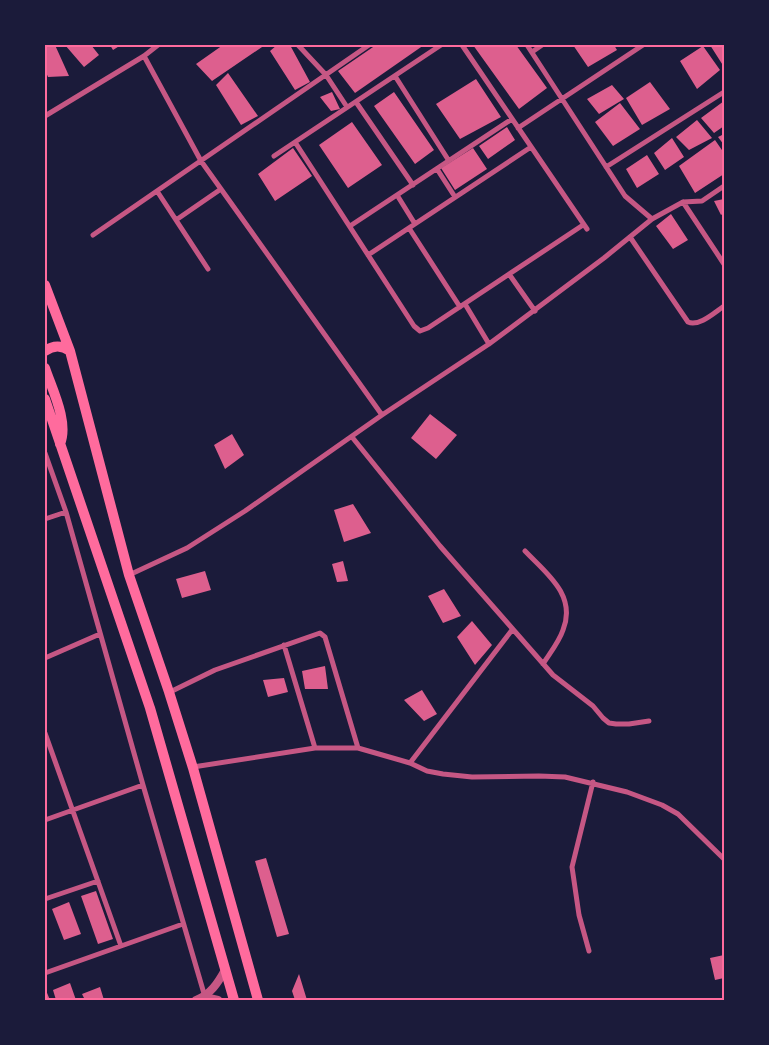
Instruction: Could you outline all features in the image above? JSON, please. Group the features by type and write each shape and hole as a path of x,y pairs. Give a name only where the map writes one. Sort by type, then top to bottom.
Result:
{"main road":[{"path":"45,285 70,351 129,575 193,768 258,1000"},
{"path":"45,351 58,346 70,351"},
{"path":"45,368 63,424 60,444"},
{"path":"45,399 150,708 234,1000"}],"street":[{"path":"45,116 144,56 158,45"},
{"path":"298,45 326,74 347,107"},
{"path":"93,235 369,45"},
{"path":"274,156 441,45"},
{"path":"295,142 417,330 423,331 509,274 585,227 462,45"},
{"path":"527,45 625,196 652,219"},
{"path":"532,52 542,45"},
{"path":"518,128 644,45"},
{"path":"144,56 201,161 382,415"},
{"path":"395,76 449,161"},
{"path":"606,167 724,92"},
{"path":"356,102 413,185"},
{"path":"350,226 512,119"},
{"path":"368,254 531,147"},
{"path":"437,169 455,198"},
{"path":"129,575 186,548 245,511 382,415 489,344 604,258 652,219 683,202 702,201 724,186"},
{"path":"176,220 221,189"},
{"path":"157,191 208,269"},
{"path":"397,195 415,224"},
{"path":"683,202 724,264"},
{"path":"409,228 489,344"},
{"path":"630,237 688,322 692,324 699,322 724,306"},
{"path":"509,274 535,310"},
{"path":"352,437 440,546 512,630 562,683 593,706 610,723 628,724 649,721"},
{"path":"45,453 66,512 142,786 205,997"},
{"path":"45,519 66,512"},
{"path":"525,551 558,585 565,597 567,618 563,631 543,664"},
{"path":"410,763 512,630"},
{"path":"45,658 100,634"},
{"path":"169,692 215,670 316,634 323,635 358,748"},
{"path":"284,645 315,748"},
{"path":"45,733 121,946"},
{"path":"193,768 315,748 358,748 410,763 427,770 472,777 565,777 593,782 628,792 662,805 678,814 724,859"},
{"path":"588,951 579,915 572,867 593,782"},
{"path":"45,820 142,786"},
{"path":"45,899 98,881"},
{"path":"45,973 184,924"},
{"path":"196,1000 205,997 225,970"},
{"path":"205,997 218,1000"}],"building":[{"path":"45,45 55,45 69,76 48,77 45,70"},
{"path":"65,45 91,45 99,55 84,67"},
{"path":"110,45 121,45 113,50"},
{"path":"223,45 265,45 212,81 196,64"},
{"path":"277,45 290,45 310,82 295,90 270,51"},
{"path":"376,45 424,45 355,93 338,71"},
{"path":"473,45 516,45 547,88 519,109"},
{"path":"573,45 614,45 617,50 588,67"},
{"path":"710,45 724,45 724,67"},
{"path":"703,46 720,70 697,89 680,61"},
{"path":"228,73 258,116 241,125 216,85"},
{"path":"476,79 501,117 460,139 436,104"},
{"path":"650,82 670,109 642,125 626,98"},
{"path":"612,85 624,99 599,114 587,99"},
{"path":"332,92 340,109 331,111 320,97"},
{"path":"394,92 434,150 415,164 374,106"},
{"path":"724,101 724,126 714,133 701,118"},
{"path":"620,103 640,129 613,146 595,122"},
{"path":"697,120 712,138 689,150 676,137"},
{"path":"352,122 382,165 348,188 319,145"},
{"path":"507,127 515,140 488,159 479,146"},
{"path":"724,134 724,145 718,137"},
{"path":"672,138 684,157 665,170 654,153"},
{"path":"715,140 724,153 724,174 695,193 679,166"},
{"path":"293,148 312,176 275,201 258,174"},
{"path":"473,148 487,169 455,190 441,168"},
{"path":"647,155 659,174 637,188 626,169"},
{"path":"724,199 724,213 721,215 714,201"},
{"path":"671,214 688,240 673,249 656,226"},
{"path":"430,414 457,435 436,459 411,438"},
{"path":"232,434 244,455 225,469 214,445"},
{"path":"353,504 371,533 344,542 334,510"},
{"path":"343,561 348,581 337,582 332,564"},
{"path":"205,571 211,590 182,598 176,579"},
{"path":"444,589 461,616 443,623 428,596"},
{"path":"472,621 492,645 475,665 457,637"},
{"path":"325,666 328,689 305,689 302,671"},
{"path":"284,678 288,692 268,697 263,680"},
{"path":"422,690 437,714 424,721 404,700"},
{"path":"266,858 289,934 277,937 255,861"},
{"path":"96,891 113,939 98,944 81,896"},
{"path":"69,902 81,934 64,940 52,909"},
{"path":"724,955 724,978 715,980 710,958"},
{"path":"299,974 307,1000 295,1000 292,991"},
{"path":"70,983 76,1000 56,1000 53,990"},
{"path":"100,987 104,1000 85,1000 82,994"},
{"path":"45,988 50,1000 45,1000"}]}
